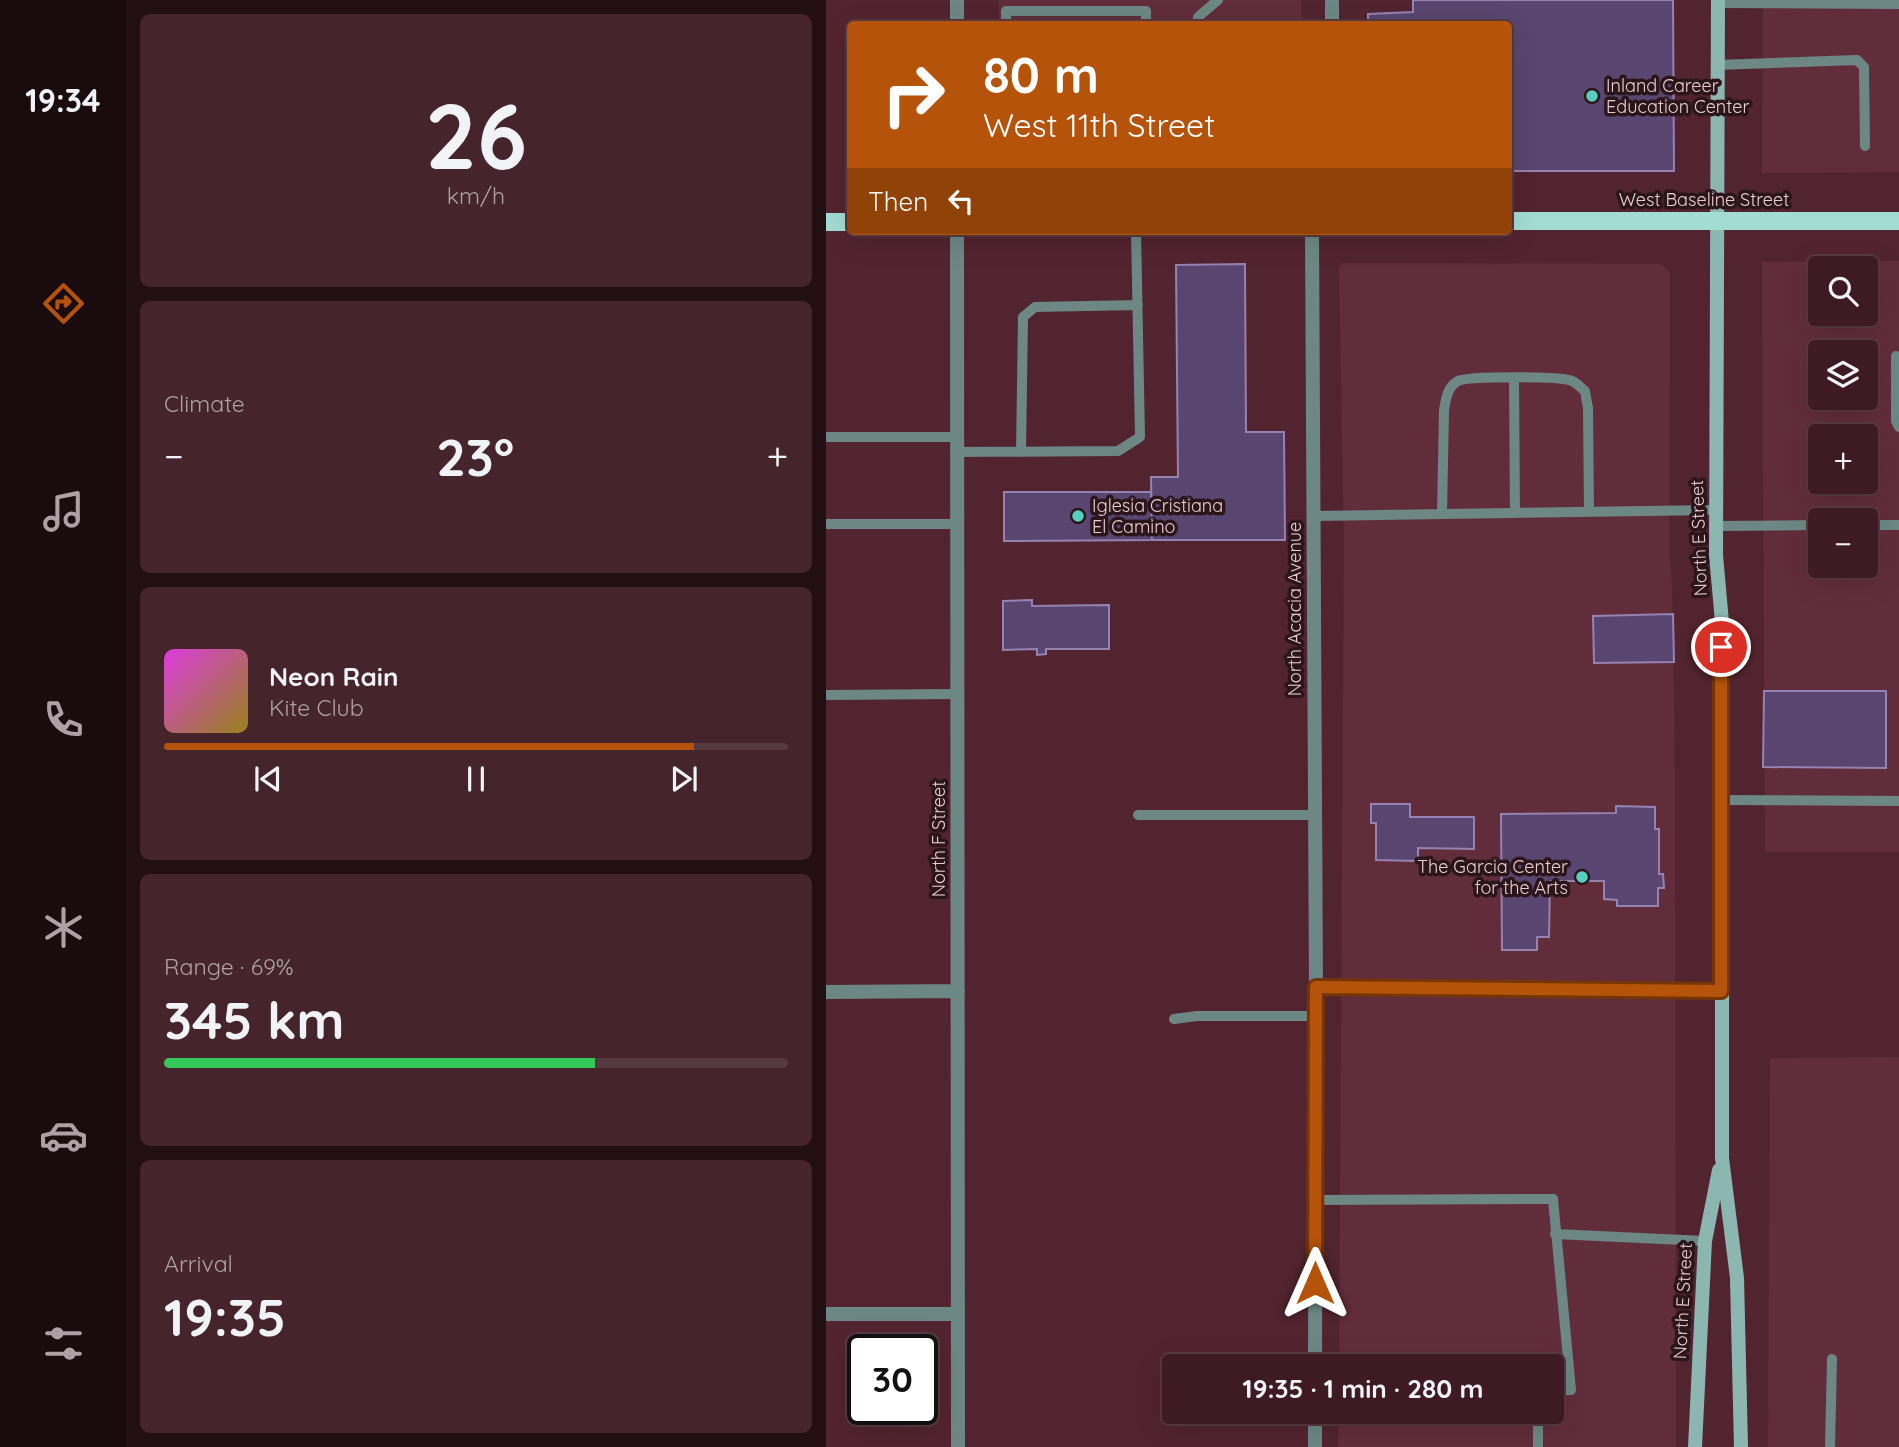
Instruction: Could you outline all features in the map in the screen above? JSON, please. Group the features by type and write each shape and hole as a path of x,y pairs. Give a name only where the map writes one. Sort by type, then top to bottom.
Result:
{"main road":[{"name":"North E Street","path":"1718,1 1716,526 1721,622 1721,1158 1737,1278 1741,1447"},
{"name":"West Baseline Street","path":"1512,221 1899,221"},
{"path":"826,222 847,222"},
{"name":"North E Street","path":"1695,1447 1705,1241 1721,1158"}],"street":[{"path":"957,0 957,21"},
{"path":"1332,0 1332,21"},
{"name":"North F Street","path":"957,235 958,1447"},
{"name":"North Acacia Avenue","path":"1312,235 1315,1354"},
{"path":"826,992 958,991"},
{"path":"826,1314 958,1314"},
{"path":"1315,1424 1315,1447"}],"lane":[{"path":"1198,21 1198,17 1218,0"},
{"path":"1718,1 1899,4"},
{"path":"1006,21 1006,11 1146,11 1146,21"},
{"path":"1717,65 1857,61 1864,67 1865,146"},
{"path":"826,437 957,445 1020,452 1118,451 1140,437 1136,235"},
{"path":"1020,452 1023,317 1035,307 1138,305"},
{"path":"1896,356 1896,421 1899,427"},
{"path":"1442,514 1444,410 1447,393 1458,381 1473,378 1553,377 1572,380 1585,391 1588,408 1589,512"},
{"path":"1514,378 1515,513"},
{"path":"1314,516 1716,510"},
{"path":"826,524 958,524"},
{"path":"1716,526 1808,525"},
{"path":"1878,525 1899,525"},
{"path":"826,695 957,694"},
{"path":"1721,800 1898,800"},
{"path":"1138,814 1315,814"},
{"path":"1316,987 1721,991"},
{"path":"1174,1019 1196,1016 1316,1016"},
{"path":"1315,1200 1553,1199 1571,1390 1564,1390"},
{"path":"1555,1234 1705,1241"},
{"path":"1830,1447 1832,1359"},
{"path":"1538,1424 1538,1447"}],"shaded area":[{"path":"999,0 1301,0 1302,21 999,21"},
{"path":"1763,0 1899,0 1899,172 1762,173"},
{"path":"1878,261 1899,261 1899,852 1765,852 1762,262 1808,262 1808,326 1878,326"},
{"path":"1342,263 1661,264 1670,273 1669,551 1672,582 1675,772 1676,1447 1338,1447 1339,1424 1564,1424 1564,1354 1339,1354 1344,543 1339,269"},
{"path":"1899,1057 1899,1447 1768,1447 1770,1058"}],"building":[{"name":"Inland Career Education Center","path":"1413,0 1673,0 1674,171 1512,171 1512,21 1368,21 1368,14 1413,12"},
{"path":"1245,264 1246,432 1284,432 1285,540 1152,540 1151,477 1178,477 1176,265"},
{"name":"Iglesia Cristiana El Camino","path":"1004,492 1151,492 1152,540 1004,541"},
{"path":"1032,600 1032,606 1109,605 1109,649 1046,649 1046,654 1037,655 1037,649 1003,650 1003,601"},
{"path":"1673,614 1674,662 1594,663 1593,616"},
{"path":"1764,691 1886,691 1886,768 1763,767"},
{"path":"1371,804 1410,804 1410,817 1474,817 1474,849 1418,848 1418,861 1376,860 1376,823 1371,823"},
{"name":"The Garcia Center for the Arts","path":"1616,806 1655,807 1655,829 1659,829 1659,874 1663,874 1664,888 1658,888 1658,906 1617,906 1617,900 1604,899 1604,881 1550,881 1549,937 1537,937 1537,950 1502,950 1501,814 1616,813"}],"place":[{"name":"Inland Career Education Center","path":"1592,96"},
{"name":"Iglesia Cristiana El Camino","path":"1078,516"},
{"name":"The Garcia Center for the Arts","path":"1582,877"}],"route":[{"path":"1315,1283 1316,987 1721,991 1721,647"}]}
